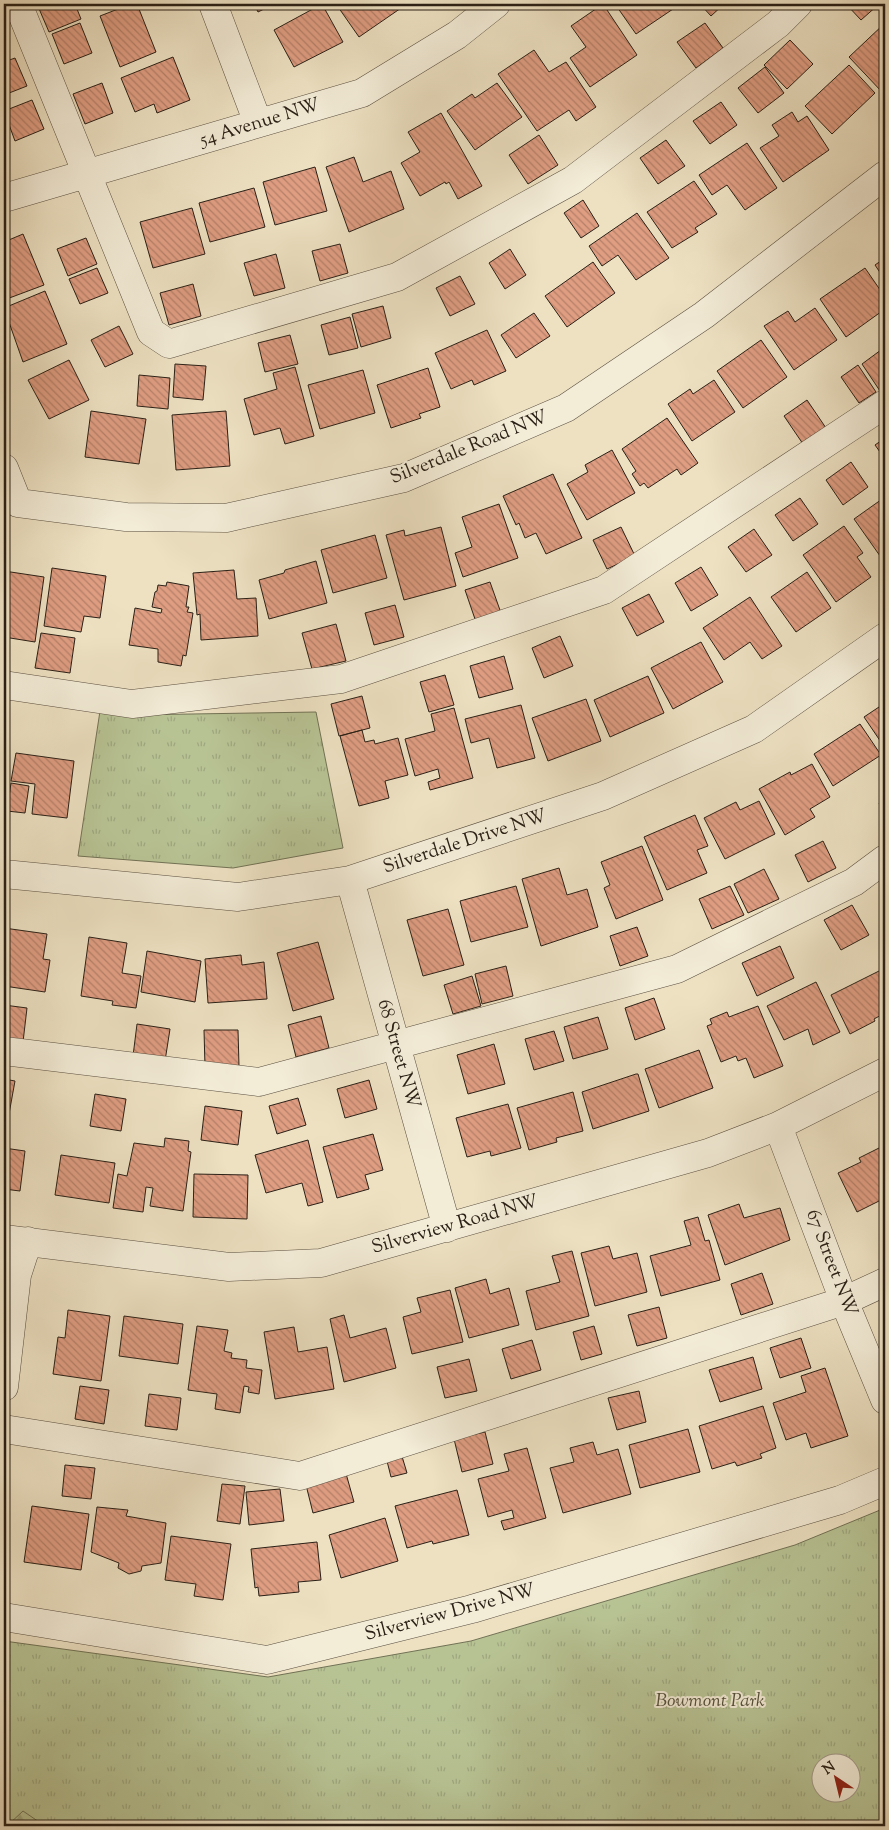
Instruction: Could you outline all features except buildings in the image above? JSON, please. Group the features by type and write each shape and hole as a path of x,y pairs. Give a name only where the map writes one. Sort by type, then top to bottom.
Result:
{"street":[{"path":"18,4 151,332 168,344 397,277 573,180 778,24 798,4"},
{"path":"213,4 258,123"},
{"name":"54 Avenue NW","path":"4,198 362,93 457,35 496,4"},
{"name":"Silverdale Road NW","path":"4,468 18,502 126,517 226,518 404,478 566,408 704,315 885,175"},
{"path":"4,685 132,704 341,679 604,590 885,404"},
{"name":"Silverdale Drive NW","path":"4,874 238,897 350,880 603,796 754,729 885,637"},
{"path":"4,1050 259,1082 677,969 854,882 885,859"},
{"name":"68 Street NW","path":"350,880 446,1228"},
{"name":"Silverview Road NW","path":"16,1240 229,1267 321,1263 708,1153 778,1126 885,1072"},
{"name":"67 Street NW","path":"778,1126 844,1301 885,1400"},
{"path":"4,1387 17,1275 16,1240"},
{"path":"4,1430 300,1476 844,1301 885,1282"},
{"name":"Silverview Drive NW","path":"4,1618 267,1660 472,1609 840,1500 885,1481"}],"green space":[{"path":"100,711 130,715 316,712 343,848 233,868 78,856"},
{"name":"Bowmont Park","path":"885,1508 885,1826 4,1826 4,1641 268,1677 471,1641 795,1545"},
{"path":"23,1811 45,1826 7,1826"}]}
